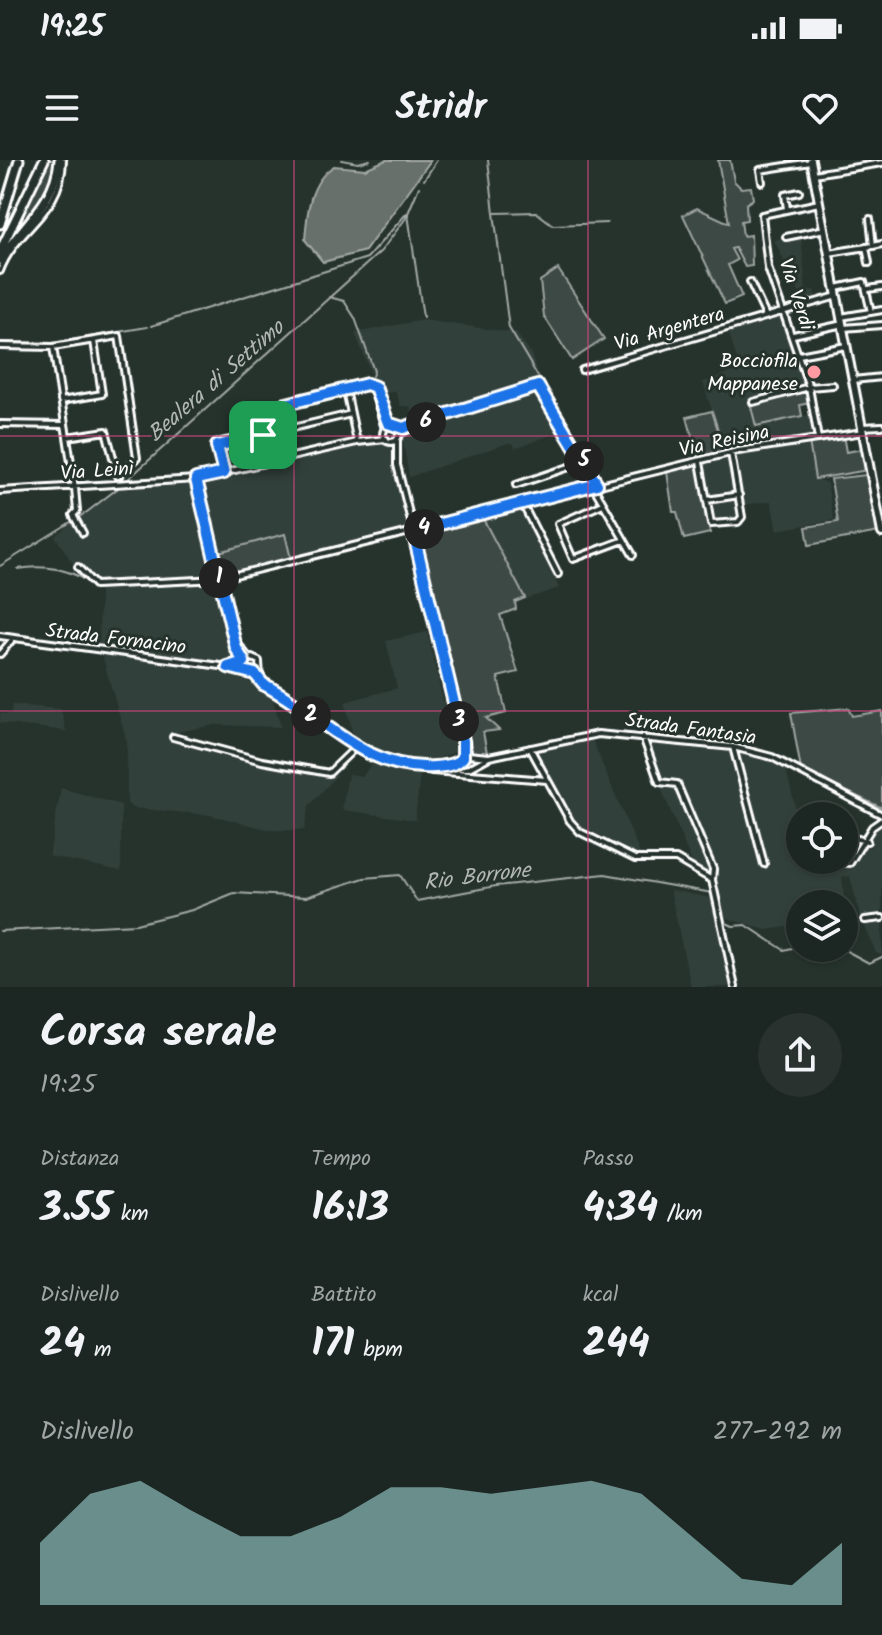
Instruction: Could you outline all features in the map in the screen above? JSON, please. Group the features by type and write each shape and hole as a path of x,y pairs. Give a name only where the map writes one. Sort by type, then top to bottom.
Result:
{"highway":[{"path":"0,224 19,160"},
{"path":"0,238 41,160"},
{"path":"0,251 41,160"},
{"path":"0,260 52,193 61,160"}],"main road":[{"path":"811,161 882,532"}],"street":[{"path":"0,271 7,256 54,198 61,160"},
{"path":"762,182 760,170 811,161"},
{"path":"814,174 882,163"},
{"path":"799,192 785,195 787,209 819,203"},
{"name":"Via Verdi","path":"787,209 762,215 768,268 809,387 818,439"},
{"path":"870,219 873,246"},
{"path":"786,237 825,229"},
{"path":"829,253 882,244"},
{"path":"866,247 869,263"},
{"path":"750,282 766,316"},
{"name":"Via Argentera","path":"582,370 766,316 864,282 868,289"},
{"path":"871,312 868,289 882,287"},
{"path":"793,335 882,310"},
{"path":"842,323 882,325"},
{"path":"0,346 53,347 119,336 137,458 120,474 114,473 106,431 67,437"},
{"path":"61,401 102,394 94,341"},
{"path":"799,355 846,346"},
{"path":"53,347 75,488 75,519 83,533"},
{"path":"853,380 882,377"},
{"path":"270,463 258,411 372,384 385,419 384,431 395,450 471,768 423,769"},
{"path":"753,402 809,387 833,385"},
{"path":"376,438 394,427 410,427 533,386 541,388 633,555"},
{"path":"346,389 357,442"},
{"path":"224,473 217,446 351,414"},
{"path":"385,419 394,427 398,437 395,450"},
{"path":"0,424 65,425"},
{"name":"Via Reisina","path":"78,567 95,585 219,579 731,453 882,426"},
{"path":"376,438 388,440 398,437 410,427"},
{"name":"Via Leinì","path":"0,491 196,479 376,438"},
{"path":"700,462 713,526 742,520 731,453"},
{"path":"516,485 584,462"},
{"path":"196,479 236,642 245,664 259,661 257,672 268,686 356,747 391,764 547,780"},
{"path":"707,500 739,495"},
{"path":"603,504 558,524 573,559 624,540"},
{"path":"523,505 558,574"},
{"name":"Strada Fornacino","path":"0,636 12,641 228,667 245,664 257,672"},
{"path":"0,654 12,641"},
{"name":"Strada Fantasia","path":"469,759 598,734 733,747 772,757 882,818 872,827 858,853"},
{"path":"173,737 262,761 329,773 356,747"},
{"path":"643,737 659,782 677,784 713,869 712,880 735,987"},
{"path":"733,747 764,864"},
{"path":"530,748 570,821 580,832 635,859 666,856 676,859 712,880"},
{"path":"465,767 469,759"},
{"path":"423,769 469,759"},
{"path":"858,839 867,841"},
{"path":"865,920 882,918"}],"shaded area":[{"path":"47,160 57,160 49,194 4,250"},
{"path":"386,160 431,160 365,251 323,262 305,240 308,209 314,189 334,166 365,169"},
{"path":"718,160 730,160 734,181 741,188 751,187 753,199 746,204 747,220 741,221 743,236 751,235 752,266 745,267 735,248 731,249 737,260 728,265 742,297 725,304 683,215 697,208 729,223"},
{"path":"801,235 806,291 814,290 816,299 804,302 774,240"},
{"path":"558,269 604,339 572,360 544,316 540,281"},
{"path":"784,313 807,386 749,401 757,426 813,414 817,438 725,452 703,382 740,369 727,327"},
{"path":"423,320 516,333 531,354 540,383 524,383 414,420 410,406 401,406 395,391 380,395 355,333"},
{"path":"539,389 564,430 515,448 513,443 508,443 409,477 402,435"},
{"path":"807,389 809,403 800,405 802,416 756,426 750,403"},
{"path":"712,411 725,452 698,458 687,417"},
{"path":"843,435 846,452 863,449 868,470 815,479 809,441"},
{"path":"381,440 389,441 395,450 413,531 291,559 285,534 215,553 200,483"},
{"path":"809,443 815,479 827,483 834,520 777,530 771,501 743,505 744,525 710,530 699,463 738,451"},
{"path":"699,464 710,533 684,539 677,512 673,512 667,472"},
{"path":"866,475 879,532 809,545 806,527 838,522 831,479"},
{"path":"194,484 237,663 99,649 100,592 75,567 55,536 115,489"},
{"path":"520,508 559,588 526,599 482,517"},
{"path":"481,515 525,598 515,602 516,609 500,615 518,672 498,677 506,713 486,718 499,730 483,732 487,753 469,755 413,531"},
{"path":"285,534 291,559 225,575 220,572 215,553"},
{"path":"427,632 455,752 433,760 412,759 376,749 353,735 345,702 397,688 386,641"},
{"path":"102,655 236,672 242,679 271,693 281,727 214,725 172,733 171,736 262,761 337,775 309,806 304,830 271,830 210,815 132,808 127,803 127,742"},
{"path":"12,705 61,709 66,731 0,723 0,713 11,714"},
{"path":"848,708 852,716 882,711 882,808 801,770 791,713"},
{"path":"591,737 641,856 575,823 538,755 542,749"},
{"path":"641,740 758,755 786,770 794,802 786,802 786,874 858,874 858,842 870,848 874,831 882,823 882,955 876,953 859,912 858,890 854,890 850,876 842,877 843,890 786,890 786,927 766,930 724,917 716,884 693,865"},
{"path":"371,764 420,774 415,820 342,810 348,774 363,776"},
{"path":"61,788 121,805 121,871 49,856"},
{"path":"670,890 711,898 729,987 691,987"}],"waterway":[{"path":"342,160 358,163 370,160"},
{"name":"Bealera di Settimo","path":"424,180 437,160"},
{"path":"488,160 494,213 536,212 553,225 607,223"},
{"name":"Bealera di Settimo","path":"126,481 381,251 406,218 419,187"},
{"path":"151,326 367,258 407,213"},
{"path":"494,213 509,328 599,479"},
{"path":"408,214 423,317"},
{"path":"329,297 344,301 355,318 374,371 372,376"},
{"path":"0,342 53,343 147,327"},
{"name":"Bealera di Settimo","path":"0,566 87,512 122,485"},
{"path":"18,569 39,567 69,572 95,588 174,583"},
{"name":"Rio Borrone","path":"0,931 136,924 192,910 234,893 306,897 364,878 400,875 417,901 496,886 605,874 718,894 722,921 733,926 746,925 786,950"},
{"name":"Rio Borrone","path":"858,957 869,963 882,957"}],"place":[{"name":"Bocciofila Mappanese","path":"814,372"}],"route":[{"path":"367,384 375,387 384,416 396,428 410,427 536,385 541,388 597,484 413,531 463,741 462,760 445,766 420,768 377,759 263,684 255,674 228,667 244,662 236,648 196,479 224,473 217,446 263,435 258,411 367,384"}]}
